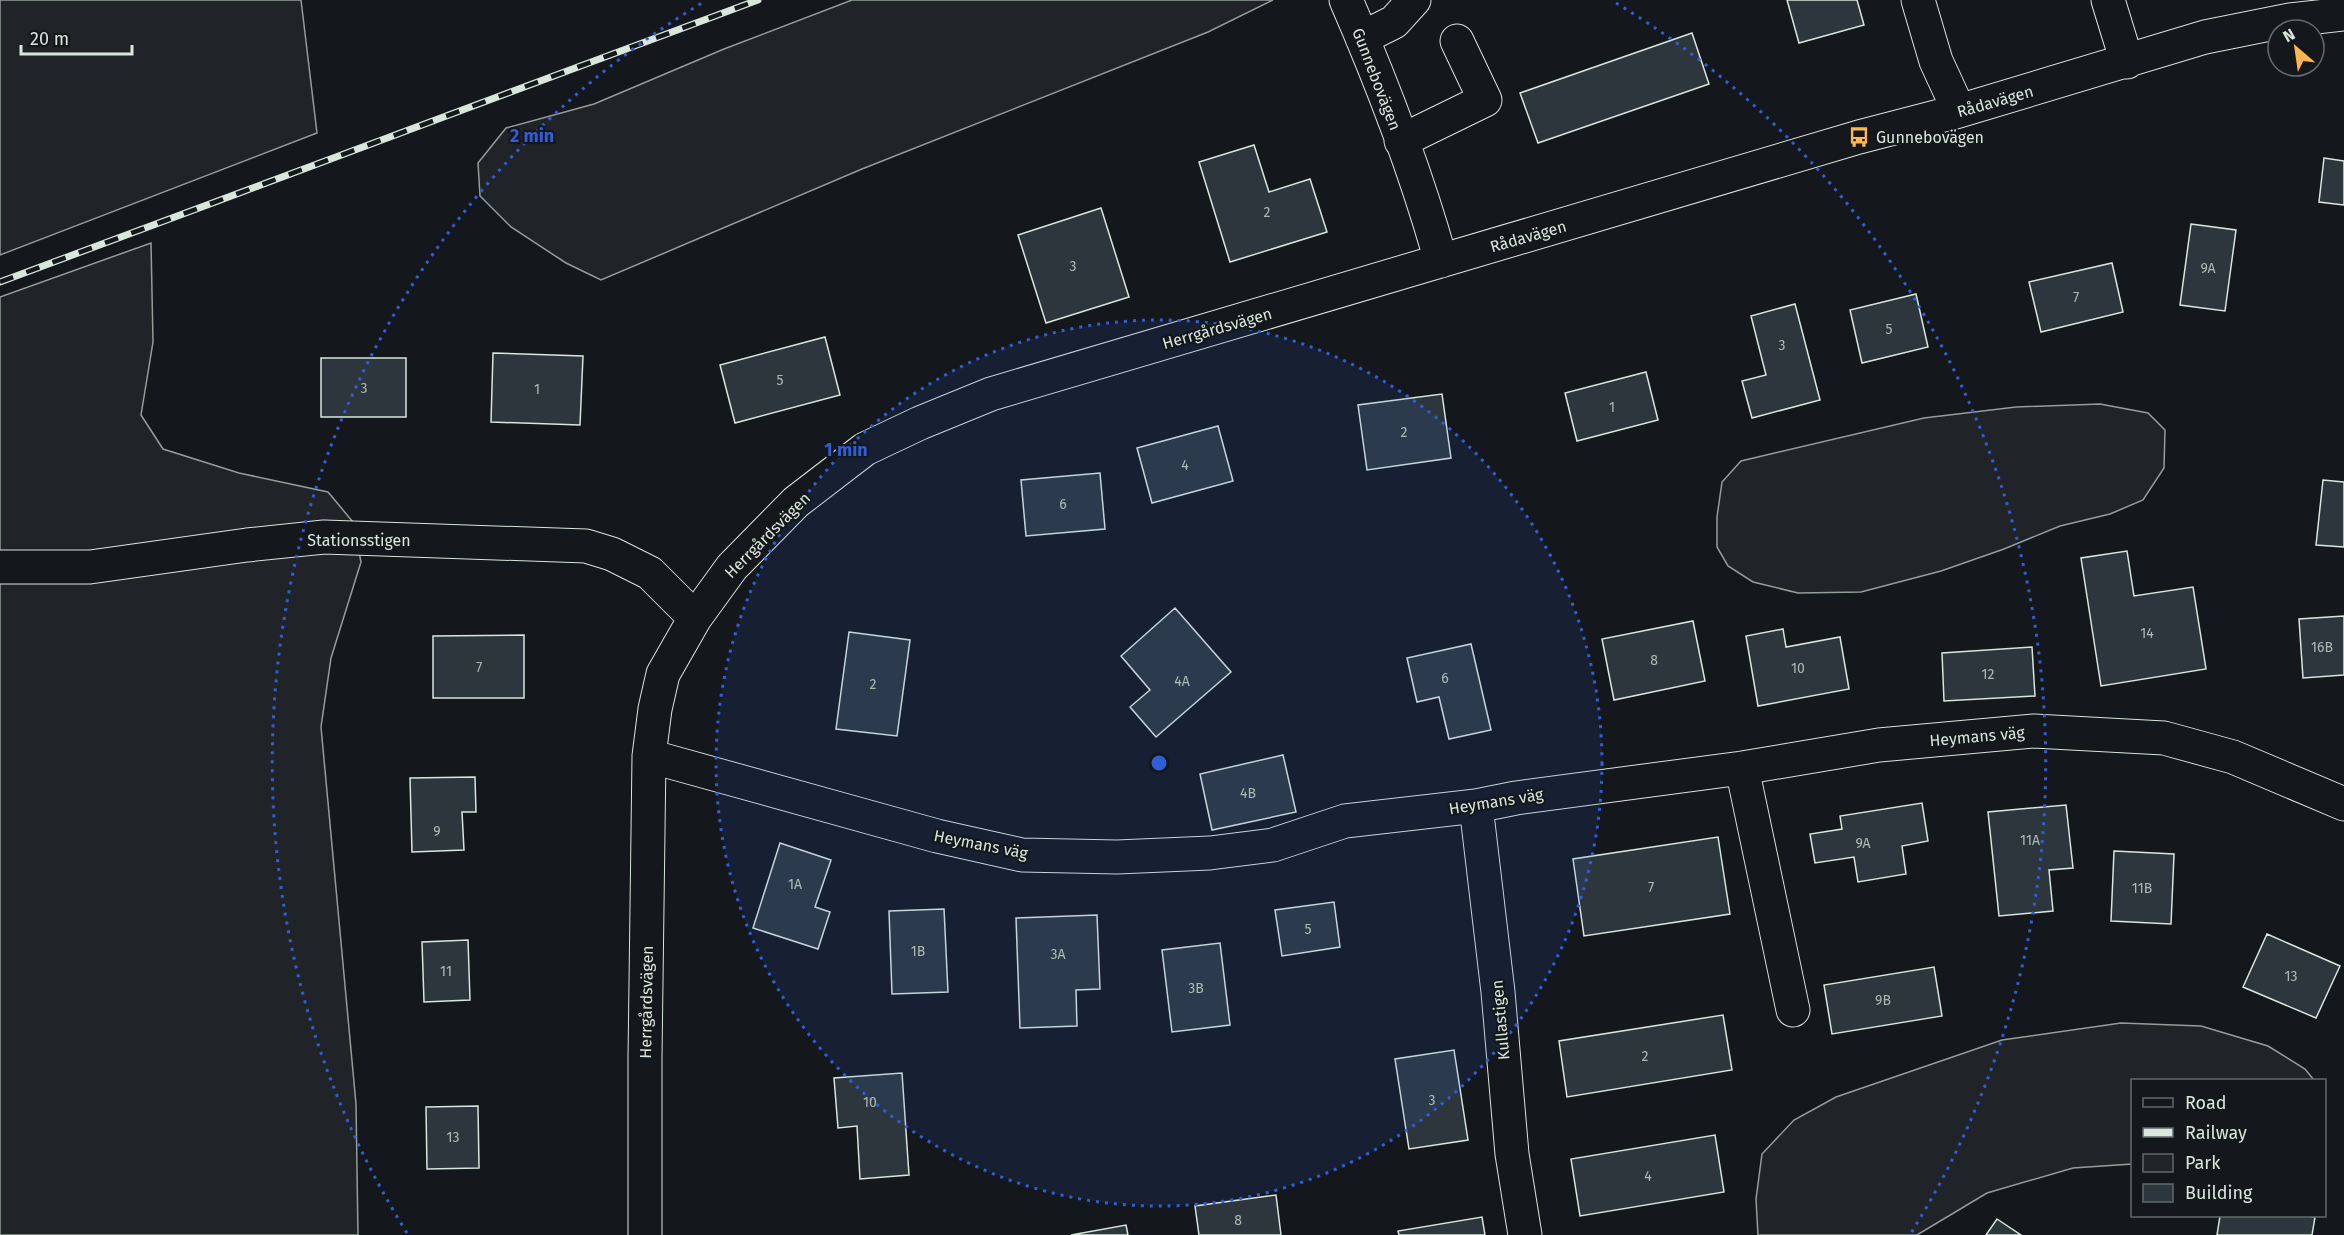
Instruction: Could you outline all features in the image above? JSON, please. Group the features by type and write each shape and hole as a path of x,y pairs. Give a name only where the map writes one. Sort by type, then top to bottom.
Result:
{"street":[{"name":"Gunnebovägen","path":"1346,0 1428,214 1441,261"},
{"path":"1362,38 1394,22 1414,0"},
{"path":"1918,0 1936,62 1959,111"},
{"path":"2108,0 2127,62"},
{"name":"Rådavägen","path":"1441,261 1849,140 2127,62 2205,37 2290,20 2344,14"},
{"path":"1401,141 1485,100 1457,40"},
{"name":"Herrgårdsvägen","path":"645,1235 649,756 655,709 663,674 695,618 732,567 796,502 865,449 893,436 991,394 1441,261"},
{"name":"Stationsstigen","path":"0,567 90,567 247,545 324,537 586,546 612,554 650,573 695,618"},
{"name":"Heymans väg","path":"649,756 937,836 1022,855 1117,857 1210,854 1273,845 1344,821 1476,806 1516,798 1742,768 1879,744 2034,731 2164,738 2233,756 2344,804"},
{"path":"1742,768 1793,1010"},
{"name":"Kullastigen","path":"1476,806 1498,992 1512,1154 1525,1235"}],"green space":[{"path":"0,0 301,0 317,133 0,255"},
{"path":"852,0 1273,0 1208,32 862,169 601,280 566,263 511,227 480,196 478,163 506,128 594,104 724,49"},
{"path":"151,243 153,342 141,415 163,449 239,473 328,492 353,522 361,562 331,658 321,727 356,1104 358,1235 0,1235 0,297"},
{"path":"2100,404 2148,413 2165,430 2164,468 2143,500 2110,514 2060,526 1941,571 1861,592 1798,593 1753,582 1728,566 1717,547 1717,517 1722,482 1741,461 1924,418 2016,407"},
{"path":"2121,1023 2201,1026 2268,1046 2305,1069 2313,1079 2131,1079 2131,1164 2073,1168 1987,1193 1917,1235 1758,1235 1756,1199 1762,1154 1794,1120 1836,1097 2002,1040"}],"building":[{"path":"1787,0 1857,0 1864,25 1799,43"},
{"path":"1692,33 1709,84 1538,143 1520,93"},
{"path":"1254,145 1269,192 1310,179 1327,232 1230,262 1199,162"},
{"path":"2324,158 2344,161 2344,205 2319,202"},
{"path":"1101,208 1129,297 1046,323 1018,235"},
{"path":"2191,224 2236,230 2225,311 2180,305"},
{"path":"2112,263 2123,312 2041,332 2029,282"},
{"path":"1916,294 1928,347 1862,363 1850,310"},
{"path":"1795,304 1820,400 1752,418 1742,381 1766,375 1751,316"},
{"path":"825,337 840,395 735,423 720,365"},
{"path":"493,353 583,356 580,425 491,422"},
{"path":"321,358 406,358 406,417 321,417"},
{"path":"1646,372 1658,420 1577,441 1565,393"},
{"path":"1442,394 1451,458 1367,470 1358,405"},
{"path":"1218,426 1233,481 1152,503 1137,448"},
{"path":"1100,473 1105,529 1026,536 1021,480"},
{"path":"2323,480 2344,482 2344,547 2316,545"},
{"path":"2127,551 2134,596 2193,587 2206,669 2101,686 2081,558"},
{"path":"1175,608 1231,672 1156,737 1130,707 1150,690 1121,656"},
{"path":"2344,616 2344,675 2303,678 2299,619"},
{"path":"1693,621 1705,681 1614,700 1602,639"},
{"path":"1783,629 1786,647 1840,637 1849,689 1758,706 1746,636"},
{"path":"849,632 910,640 897,736 836,729"},
{"path":"524,635 524,698 433,698 433,636"},
{"path":"1471,644 1491,730 1449,739 1439,697 1417,702 1407,658"},
{"path":"2032,647 2035,696 1944,701 1942,653"},
{"path":"1283,755 1296,812 1212,830 1200,774"},
{"path":"475,777 476,812 462,812 464,850 412,852 410,778"},
{"path":"1922,803 1928,841 1902,846 1906,874 1858,882 1854,857 1815,863 1810,834 1842,829 1840,816"},
{"path":"2066,805 2073,868 2049,870 2053,911 1999,916 1988,812"},
{"path":"1718,837 1730,914 1584,936 1573,859"},
{"path":"780,843 831,860 815,907 830,912 818,949 753,928"},
{"path":"2114,851 2174,854 2171,924 2111,921"},
{"path":"1334,902 1340,947 1282,956 1275,910"},
{"path":"944,909 948,992 892,994 889,911"},
{"path":"1097,915 1100,989 1076,990 1077,1026 1020,1028 1016,918"},
{"path":"2267,934 2340,966 2316,1018 2243,987"},
{"path":"468,940 470,1000 424,1002 422,942"},
{"path":"1220,943 1230,1025 1172,1032 1162,950"},
{"path":"1934,967 1942,1016 1832,1034 1824,985"},
{"path":"1723,1015 1732,1070 1567,1097 1559,1041"},
{"path":"1454,1050 1468,1140 1409,1149 1395,1059"},
{"path":"902,1073 909,1175 860,1179 857,1126 838,1128 834,1078"},
{"path":"478,1106 479,1168 427,1169 426,1107"},
{"path":"1715,1135 1724,1192 1580,1216 1571,1159"},
{"path":"1276,1195 1281,1235 1199,1235 1195,1206"},
{"path":"1482,1217 1485,1235 1399,1235 1398,1231"},
{"path":"2220,1217 2315,1217 2312,1235 2217,1235"},
{"path":"1997,1219 2021,1235 1986,1235"},
{"path":"1126,1225 1128,1235 1071,1235"}],"railway":[{"path":"0,282 758,0"}],"place":[{"name":"Gunnebovägen","path":"1859,137"}]}
